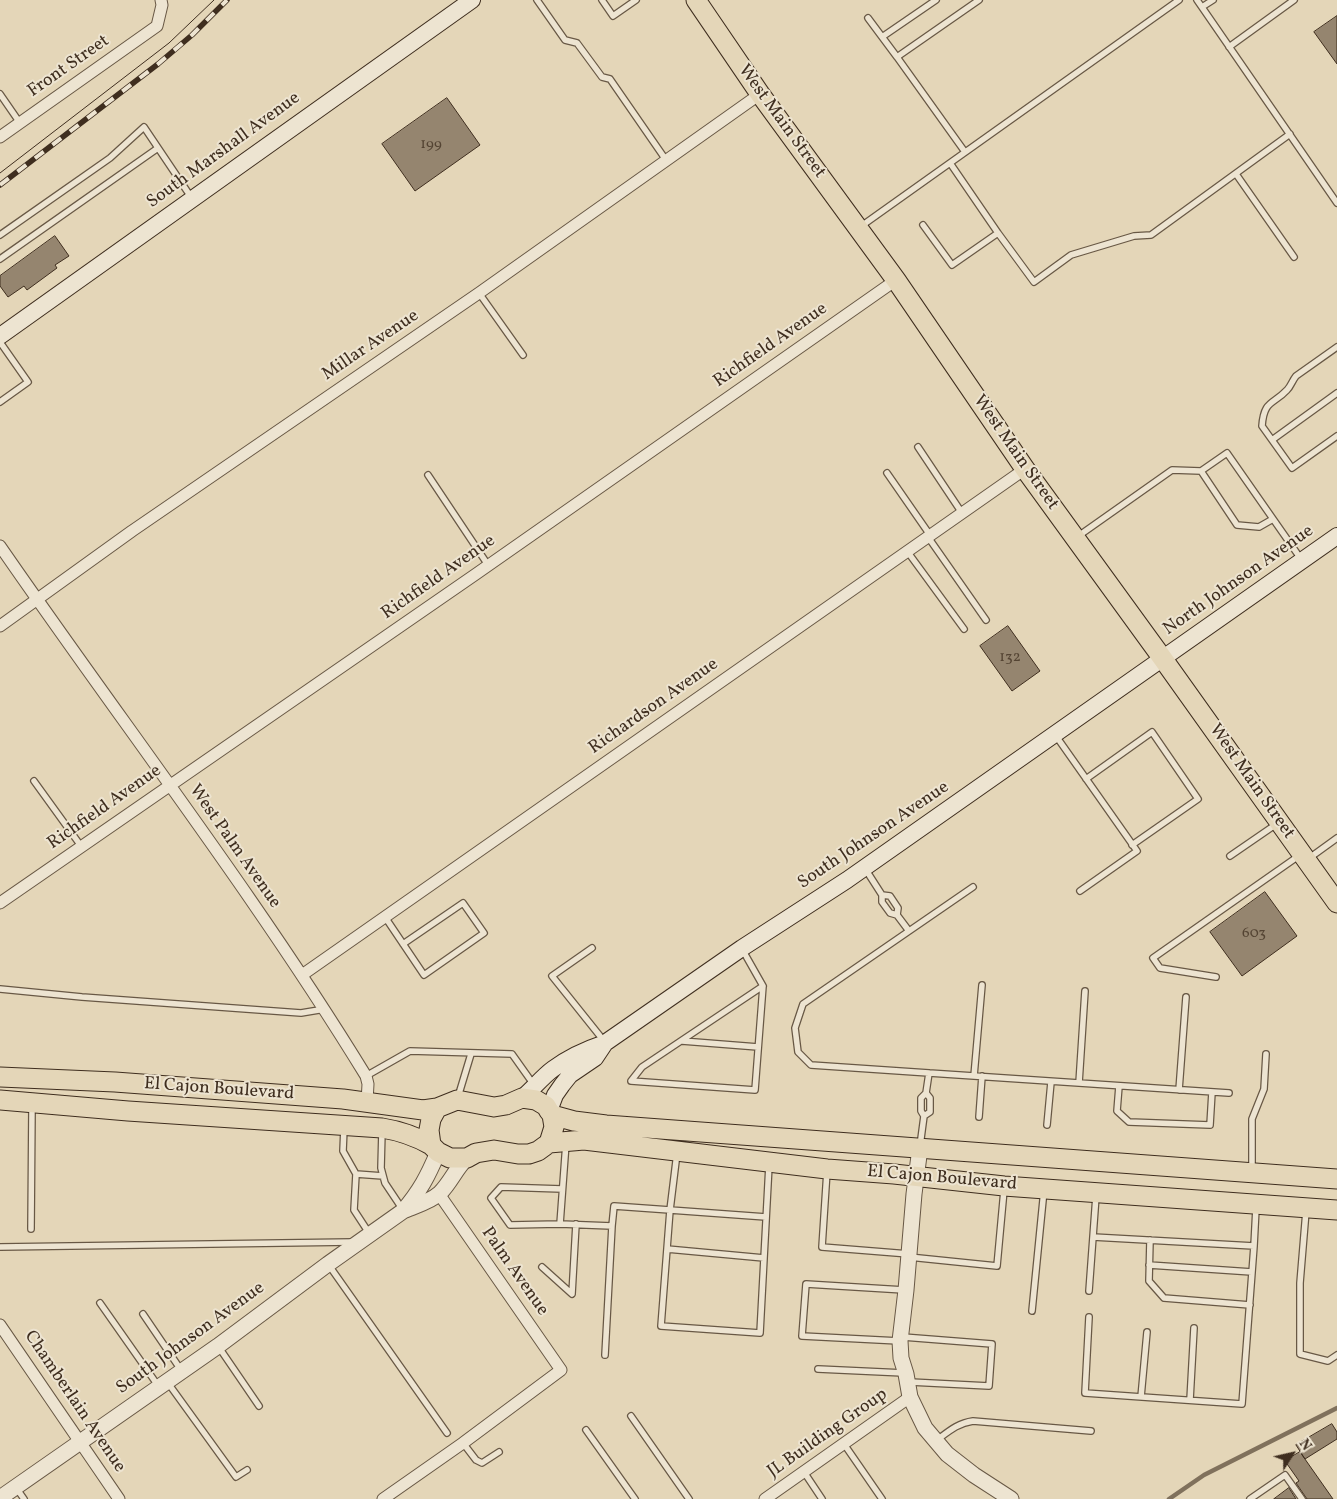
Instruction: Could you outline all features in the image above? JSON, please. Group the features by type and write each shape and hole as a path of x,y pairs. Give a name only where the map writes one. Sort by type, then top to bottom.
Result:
{"main road":[{"name":"South Marshall Avenue","path":"0,336 472,0"},
{"name":"West Main Street","path":"696,0 760,94 896,280 1025,468 1337,903"},
{"name":"North Johnson Avenue","path":"1163,659 1337,536"},
{"name":"South Johnson Avenue","path":"529,1093 553,1069 586,1050 605,1043 742,948 865,868 1163,659"},
{"name":"South Johnson Avenue","path":"551,1113 555,1095 562,1084 570,1075 595,1058 605,1043"},
{"name":"El Cajon Boulevard","path":"0,1077 115,1082 343,1099 423,1110 437,1108"},
{"path":"434,1148 429,1130 431,1119 437,1108 457,1100 494,1107 506,1105 529,1093"},
{"name":"El Cajon Boulevard","path":"529,1093 546,1106 551,1113 574,1121 606,1125 1337,1179"},
{"name":"El Cajon Boulevard","path":"0,1100 128,1111 382,1128 416,1136 450,1158 467,1158"},
{"path":"467,1158 476,1153 494,1150 529,1154 558,1142 551,1113"},
{"name":"El Cajon Boulevard","path":"558,1142 584,1140 827,1169 917,1176 1004,1186 1337,1210"}],"street":[{"name":"Front Street","path":"0,137 157,26 162,5 161,0"},
{"name":"Millar Avenue","path":"0,626 132,531 480,293 760,94"},
{"name":"Richfield Avenue","path":"0,903 896,280"},
{"name":"Richardson Avenue","path":"302,975 1025,468"},
{"name":"West Palm Avenue","path":"0,546 170,785 325,1009 366,1076 368,1084 367,1102"},
{"name":"South Johnson Avenue","path":"403,1211 419,1192 428,1176 434,1148"},
{"path":"920,1148 900,1339 901,1358 910,1397 925,1428 935,1441 960,1466 1011,1499"},
{"name":"South Johnson Avenue","path":"0,1498 20,1493 80,1442 218,1346 364,1238 403,1211 422,1204 439,1194 467,1158"},
{"name":"Palm Avenue","path":"439,1194 561,1370 463,1443"},
{"name":"Chamberlain Avenue","path":"0,1325 119,1499"},
{"name":"JL Building Group","path":"765,1499 910,1397"},
{"path":"383,1499 463,1443"}],"lane":[{"path":"537,0 565,40 577,43 602,77 610,79 666,161"},
{"path":"602,0 613,16 636,0"},
{"path":"882,37 936,0"},
{"path":"897,57 979,0"},
{"path":"858,228 1179,0"},
{"path":"1197,0 1337,203"},
{"path":"1202,7 1213,0"},
{"path":"1229,47 1294,0"},
{"path":"868,18 964,152"},
{"path":"0,94 20,123"},
{"path":"0,235 110,158 144,127 193,199"},
{"path":"950,163 1034,282 1071,255 1134,236 1151,235 1290,134"},
{"path":"0,259 158,148"},
{"path":"1236,174 1294,257"},
{"path":"923,225 952,265 998,233"},
{"path":"480,293 523,355"},
{"path":"0,342 28,382 0,402"},
{"path":"1337,348 1291,381 1286,392 1266,407 1262,426 1292,468 1337,436"},
{"path":"1272,440 1337,393"},
{"path":"918,447 962,513"},
{"path":"1075,538 1172,470 1201,471 1228,453 1302,561"},
{"path":"1201,471 1237,525 1259,527 1273,519"},
{"path":"887,473 986,620"},
{"path":"428,476 488,565"},
{"path":"907,551 964,629"},
{"path":"1086,779 1152,732 1198,799 1132,845"},
{"path":"1055,735 1137,851 1080,891"},
{"path":"34,781 81,846"},
{"path":"1230,856 1279,822"},
{"path":"1216,977 1160,968 1153,958 1304,857 1337,838"},
{"path":"865,868 882,895 882,902 890,913 897,915 909,931"},
{"path":"974,887 803,1004 795,1028 798,1052 811,1065 1229,1093"},
{"path":"882,895 890,896 898,908 897,915"},
{"path":"385,917 403,944 424,975 484,933 463,903 403,944"},
{"path":"592,948 552,976 605,1043"},
{"path":"742,948 764,986 755,1090 631,1081 642,1067 764,986"},
{"path":"974,1076 982,985"},
{"path":"0,989 301,1013 325,1009"},
{"path":"1078,1083 1085,991"},
{"path":"1179,1090 1186,997"},
{"path":"682,1041 758,1047"},
{"path":"366,1076 410,1052 512,1054 529,1093"},
{"path":"457,1100 471,1054"},
{"path":"1252,1172 1252,1119 1264,1089 1266,1054"},
{"path":"920,1148 924,1116 930,1112 930,1098 926,1093 929,1073"},
{"path":"979,1118 982,1076"},
{"path":"1047,1125 1051,1082"},
{"path":"1119,1086 1117,1111 1129,1122 1210,1125 1212,1092"},
{"path":"31,1229 32,1102"},
{"path":"0,1247 364,1238 354,1210 356,1174 342,1152 344,1126"},
{"path":"382,1128 381,1168 383,1176 385,1183 403,1211"},
{"path":"558,1142 562,1189 560,1224"},
{"path":"677,1151 670,1210 661,1326 760,1333 769,1162"},
{"path":"827,1169 822,1247 997,1266 1004,1186"},
{"path":"356,1174 383,1176"},
{"path":"562,1189 501,1187 491,1198 510,1225 576,1224 612,1226"},
{"path":"1032,1311 1044,1188"},
{"path":"1089,1292 1096,1192"},
{"path":"1089,1317 1085,1393 1242,1404 1256,1203"},
{"path":"605,1355 614,1206 766,1217"},
{"path":"1306,1207 1300,1283 1300,1354 1328,1362 1337,1355"},
{"path":"542,1267 572,1294 576,1224"},
{"path":"1093,1237 1254,1246"},
{"path":"1150,1240 1149,1280 1164,1298 1250,1305"},
{"path":"667,1249 764,1258"},
{"path":"328,1264 447,1434"},
{"path":"1149,1265 1252,1272"},
{"path":"818,1369 886,1372 907,1378 990,1386 992,1344 802,1336 806,1284 906,1290"},
{"path":"100,1303 236,1477 247,1470"},
{"path":"142,1314 182,1371"},
{"path":"1190,1400 1194,1328"},
{"path":"1141,1397 1146,1332"},
{"path":"218,1346 260,1406"},
{"path":"631,1416 689,1499"},
{"path":"935,1441 956,1426 964,1422 973,1421 1090,1430"},
{"path":"586,1430 635,1499"},
{"path":"463,1443 476,1460 482,1463 499,1452"},
{"path":"844,1444 882,1499"},
{"path":"804,1472 822,1499"},
{"path":"1250,1499 1286,1475 1302,1499"}],"building":[{"path":"1337,16 1337,64 1314,32"},
{"path":"447,98 480,145 415,191 382,144"},
{"path":"55,236 69,256 55,265 57,268 27,290 24,286 8,297 0,286 0,276"},
{"path":"1008,626 1040,671 1012,691 980,646"},
{"path":"1265,892 1297,936 1242,976 1210,932"},
{"path":"1332,1424 1337,1432 1337,1439 1305,1459 1296,1445"},
{"path":"1300,1452 1333,1499 1307,1499 1296,1483 1299,1481 1285,1461"},
{"path":"1289,1488 1296,1499 1274,1499"}],"waterway":[{"path":"1169,1499 1204,1475 1337,1408"}],"tram line":[{"path":"0,173 169,43 214,0"}],"railway":[{"path":"0,185 158,64 192,35 227,0"}]}
